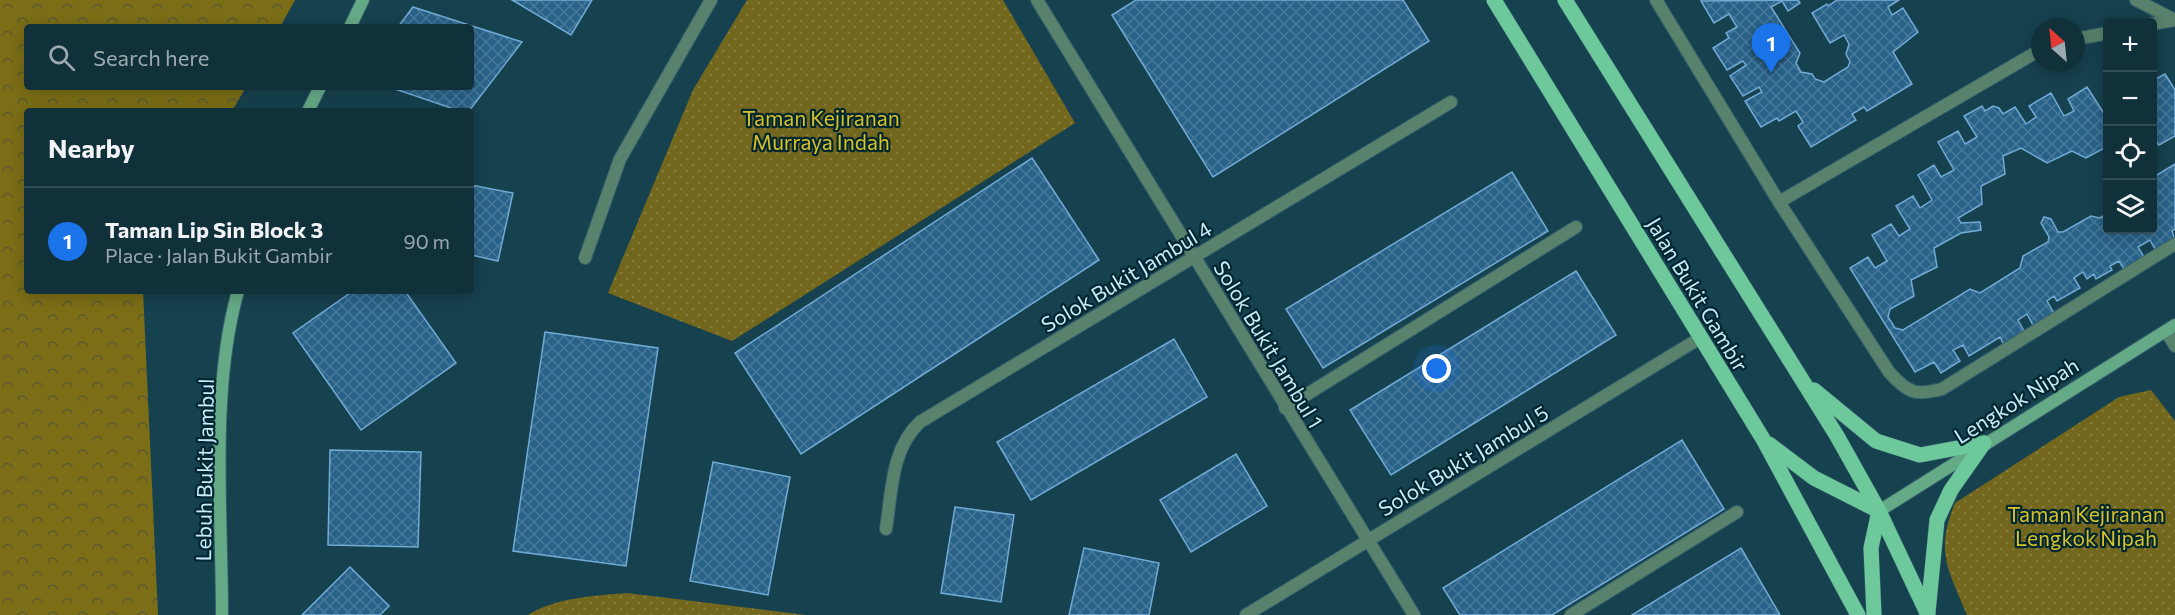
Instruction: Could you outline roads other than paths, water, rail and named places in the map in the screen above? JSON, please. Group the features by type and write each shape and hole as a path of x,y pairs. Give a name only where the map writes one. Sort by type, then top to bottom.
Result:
{"main road":[{"path":"351,24 363,0"},
{"name":"Jalan Bukit Gambir","path":"1494,0 1763,439 1858,615"},
{"name":"Jalan Bukit Gambir","path":"1565,0 1837,436 1879,511 1928,615"},
{"path":"310,108 319,90"},
{"name":"Lebuh Bukit Jambul","path":"222,615 221,407 231,313 237,294"},
{"name":"Lengkok Nipah","path":"1879,511 2170,328"},
{"path":"1803,381 1876,441 1920,455 1984,443"},
{"path":"1763,439 1814,478 1879,511 1871,548 1874,615"},
{"path":"1928,615 1937,520 1951,490 1984,443"}],"street":[{"path":"585,258 620,159 711,0"},
{"name":"Solok Bukit Jambul 1","path":"1037,0 1414,615"},
{"path":"1656,0 1779,202 1889,372 1904,388 1914,393 1942,389 2175,244"},
{"path":"2136,0 2175,20"},
{"path":"2157,23 2175,20"},
{"path":"2085,37 2103,34"},
{"path":"1779,202 2031,55"},
{"name":"Solok Bukit Jambul 4","path":"886,529 898,452 907,434 920,422 1451,102"},
{"path":"1285,408 1576,228"},
{"path":"2170,328 2175,346"},
{"name":"Solok Bukit Jambul 5","path":"1246,615 1700,338"},
{"path":"1571,615 1737,512"}],"place":[{"name":"Taman Lip Sin Block 3","path":"1771,73"}],"park label":[{"name":"Taman Kejiranan Murraya Indah","path":"821,129"},
{"name":"Taman Kejiranan Lengkok Nipah","path":"2086,525"}]}
